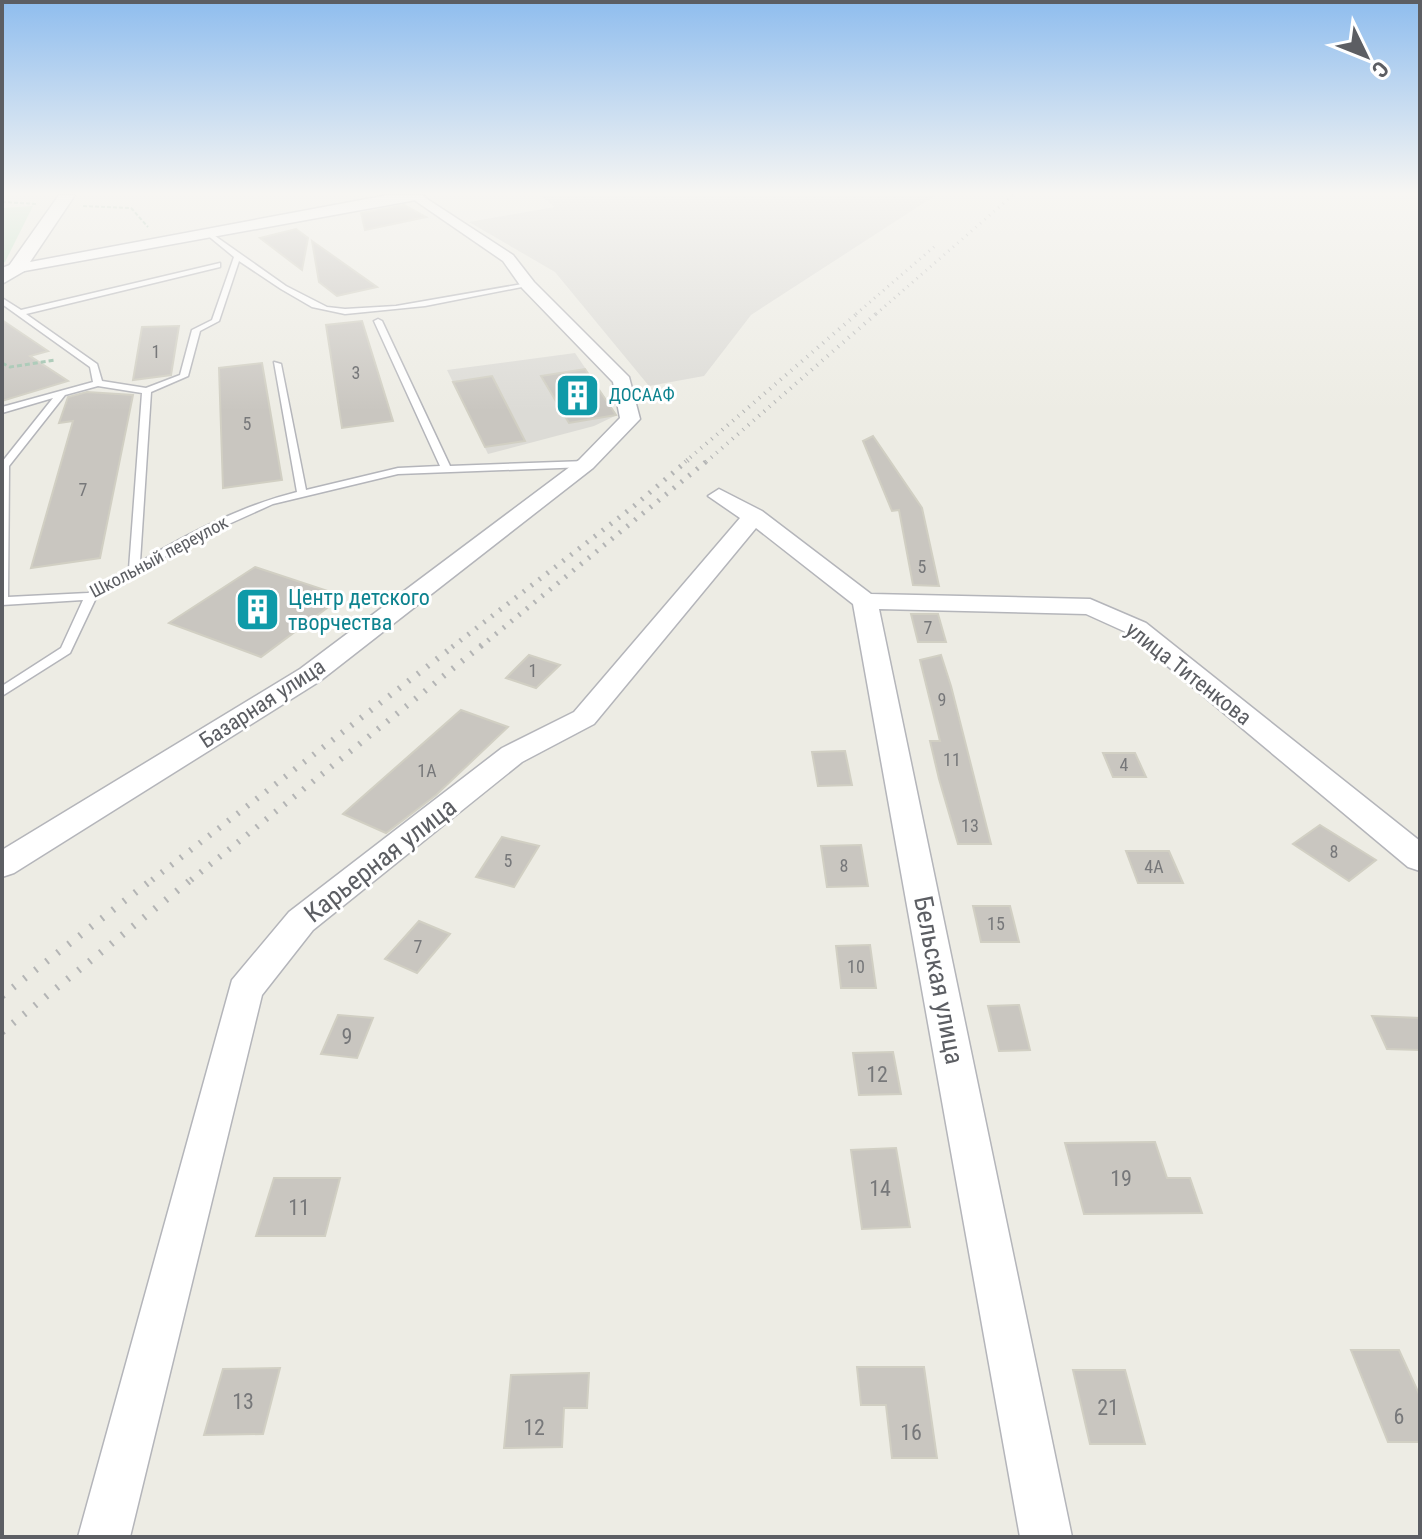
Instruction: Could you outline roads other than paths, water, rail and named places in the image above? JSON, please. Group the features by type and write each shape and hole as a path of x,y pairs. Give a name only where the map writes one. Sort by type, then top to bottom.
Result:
{"street":[{"path":"6,273 37,267"},
{"path":"515,267 528,285"},
{"name":"Базарная улица","path":"2,865 310,675 586,464 630,419 622,381 528,285"},
{"path":"719,496 754,516 865,601"},
{"name":"Карьерная улица","path":"104,1537 245,990 301,921 512,755 584,718 754,516"},
{"name":"улица Титенкова","path":"865,601 1090,607 1137,628 1420,859"},
{"name":"Бельская улица","path":"865,601 1046,1537"}],"lane":[{"path":"20,313 210,267"},
{"path":"2,410 98,383 147,391 184,376 196,330 215,321 234,267"},
{"path":"254,267 325,309 370,310 528,285"},
{"path":"2,300 94,366 98,383"},
{"path":"378,321 446,469"},
{"path":"277,364 302,494"},
{"path":"134,571 147,391"},
{"name":"Школьный переулок","path":"62,393 4,466 2,601 91,596 187,539 269,502 398,471 586,464"},
{"path":"2,692 66,650 91,596"}],"railway":[{"path":"856,314 911,267"},
{"path":"876,314 930,267"},
{"path":"685,462 859,312"},
{"path":"706,462 878,312"},
{"path":"452,647 634,506 688,460"},
{"path":"480,647 708,460"},
{"path":"152,880 455,645"},
{"path":"191,880 482,645"},
{"path":"2,996 154,878"},
{"path":"2,1032 193,878"}],"place":[{"name":"ДОСААФ","path":"578,395"},
{"name":"Центр детского творчества","path":"257,610"}]}
